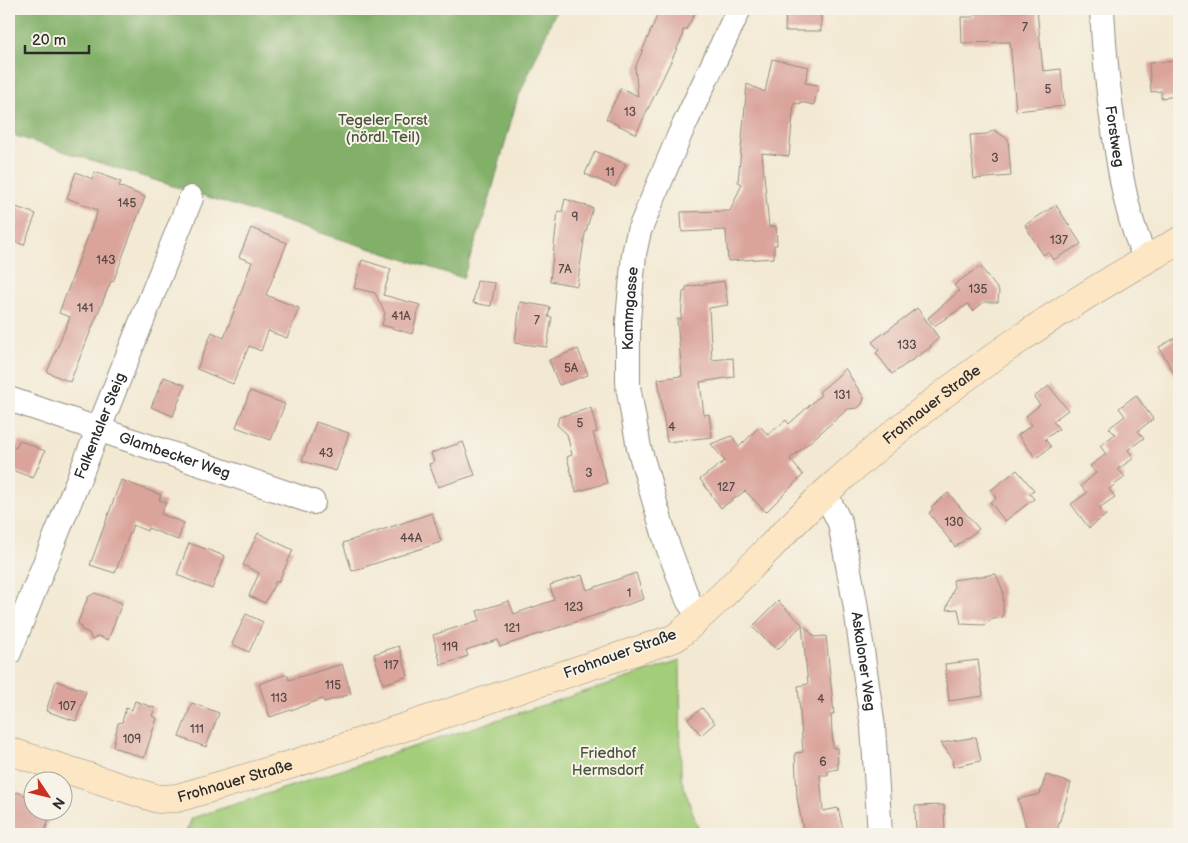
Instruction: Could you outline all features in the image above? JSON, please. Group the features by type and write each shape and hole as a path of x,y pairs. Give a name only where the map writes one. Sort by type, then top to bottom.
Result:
{"street":[{"name":"Kammgasse","path":"700,618 688,600 668,544 639,448 628,386 628,320 634,254 640,231 680,134 739,9"},
{"name":"Forstweg","path":"1102,9 1105,75 1121,178 1138,242 1146,259"},
{"name":"Falkentaler Steig","path":"9,653 191,198"},
{"name":"Frohnauer Straße","path":"9,752 158,798 177,798 293,764 675,638 700,618 825,493 924,410 994,357 1146,259 1179,241"},
{"name":"Glambecker Weg","path":"9,399 313,502"},
{"name":"Askaloner Weg","path":"825,493 840,523 856,602 873,727 880,834"}],"green space":[{"name":"Tegeler Forst (nördl. Teil)","path":"9,9 557,9 517,100 485,215 463,278 9,134"},
{"name":"Friedhof Hermsdorf","path":"680,661 681,778 700,834 185,834 192,818"}],"building":[{"path":"660,9 697,9 686,30 683,30 682,38 636,134 606,119 621,88 638,96 635,68"},
{"path":"786,9 821,9 821,31 785,31"},
{"path":"1037,10 1043,71 1061,69 1064,106 1016,111 1010,42 962,43 961,17 974,17 974,14"},
{"path":"772,59 809,67 805,83 818,85 814,105 800,102 800,104 794,103 789,156 762,153 769,227 776,226 777,245 774,245 774,258 728,261 726,230 682,232 681,212 730,211 742,184 738,182 747,84 765,92"},
{"path":"1177,61 1179,96 1161,98 1161,91 1151,92 1149,63"},
{"path":"994,130 1008,139 1011,176 974,179 970,135 987,134"},
{"path":"595,151 626,164 615,187 585,174"},
{"path":"76,172 92,179 95,172 121,182 119,186 145,197 113,282 111,281 70,382 47,372 70,317 59,313 97,213 97,210 67,198"},
{"path":"565,199 593,208 585,234 577,286 550,281 558,211 562,212"},
{"path":"1056,205 1081,244 1053,260 1048,252 1043,255 1025,225"},
{"path":"13,206 36,214 24,245 9,240 9,217"},
{"path":"251,228 287,243 266,295 299,308 287,338 268,331 261,351 249,346 233,384 197,369 212,332 224,338 252,262 239,257"},
{"path":"362,260 391,269 383,295 420,305 412,334 382,325 385,313 375,293 354,288"},
{"path":"980,266 999,291 998,302 984,302 973,311 968,304 934,326 928,318 959,291 954,285"},
{"path":"477,281 495,283 491,306 473,303"},
{"path":"724,281 728,305 709,308 712,360 733,358 734,377 700,382 704,415 709,414 712,437 667,442 658,379 682,376 677,319 681,319 683,292 686,291 686,287"},
{"path":"520,302 550,307 548,317 552,317 547,347 515,343"},
{"path":"917,308 939,338 931,347 892,374 876,353 879,350 872,342"},
{"path":"1179,336 1179,382 1159,347"},
{"path":"578,349 588,375 559,385 549,360"},
{"path":"845,368 864,398 862,404 858,408 848,409 790,459 803,475 766,512 745,491 721,508 700,479 725,461 711,444 732,436 739,447 760,426 768,435 786,420 789,424 821,395 819,392"},
{"path":"164,377 185,385 173,416 151,407"},
{"path":"1049,386 1068,410 1053,421 1059,429 1045,439 1051,447 1036,458 1018,435 1032,425 1026,416 1040,405 1034,397"},
{"path":"250,391 285,404 271,440 236,427"},
{"path":"1136,395 1153,419 1138,431 1144,438 1128,450 1134,458 1118,469 1125,477 1109,489 1115,497 1099,508 1106,515 1089,528 1071,504 1087,493 1081,486 1096,473 1090,466 1106,454 1100,446 1115,434 1109,428 1125,416 1119,408"},
{"path":"591,408 597,432 593,433 607,483 576,492 567,457 572,455 567,434 557,425 559,417"},
{"path":"316,422 349,433 336,471 302,461"},
{"path":"19,440 45,451 33,478 9,469 9,445 16,448"},
{"path":"463,442 475,475 438,487 429,464 434,462 431,453"},
{"path":"1017,470 1034,490 1029,493 1034,499 1005,521 990,502 996,498 991,490"},
{"path":"121,480 161,495 159,500 166,502 161,514 184,523 178,540 148,528 147,531 133,525 115,573 90,565"},
{"path":"948,493 979,529 955,547 929,513 933,509 931,507"},
{"path":"432,513 441,542 352,571 343,543"},
{"path":"258,533 293,550 278,583 276,581 265,603 249,596 259,573 243,565"},
{"path":"189,543 225,556 212,589 177,575"},
{"path":"636,573 644,599 500,647 498,640 466,650 468,656 441,665 433,635 480,620 477,611 509,601 514,614 554,600 550,585 582,575 587,590"},
{"path":"996,574 1003,591 1003,617 993,619 984,625 961,624 958,609 946,610 954,587 953,580"},
{"path":"95,593 122,603 108,640 98,636 92,640 89,633 82,630 78,622 88,597"},
{"path":"778,601 815,637 826,636 834,714 831,715 833,748 837,748 838,769 828,771 828,775 820,775 823,811 838,808 844,834 804,834 797,798 795,753 803,752 798,686 808,684 802,625 777,650 752,627"},
{"path":"246,614 263,622 249,652 232,644"},
{"path":"399,646 408,676 383,684 374,654"},
{"path":"978,660 983,696 949,701 945,664"},
{"path":"342,664 351,694 324,702 323,699 270,717 259,684 287,674 289,680"},
{"path":"56,681 86,691 76,721 46,711"},
{"path":"135,701 155,708 152,716 157,718 144,758 113,747 118,723 122,722 126,708 132,710"},
{"path":"192,703 219,713 206,747 179,737"},
{"path":"702,708 715,723 701,735 688,719"},
{"path":"976,737 981,761 953,767 952,758 941,743"},
{"path":"1046,775 1071,783 1056,834 1028,834 1018,799 1040,794"},
{"path":"17,792 22,794 22,820 49,820 44,834 9,834 9,794 14,796"},
{"path":"944,805 945,834 916,834 915,806"}]}
